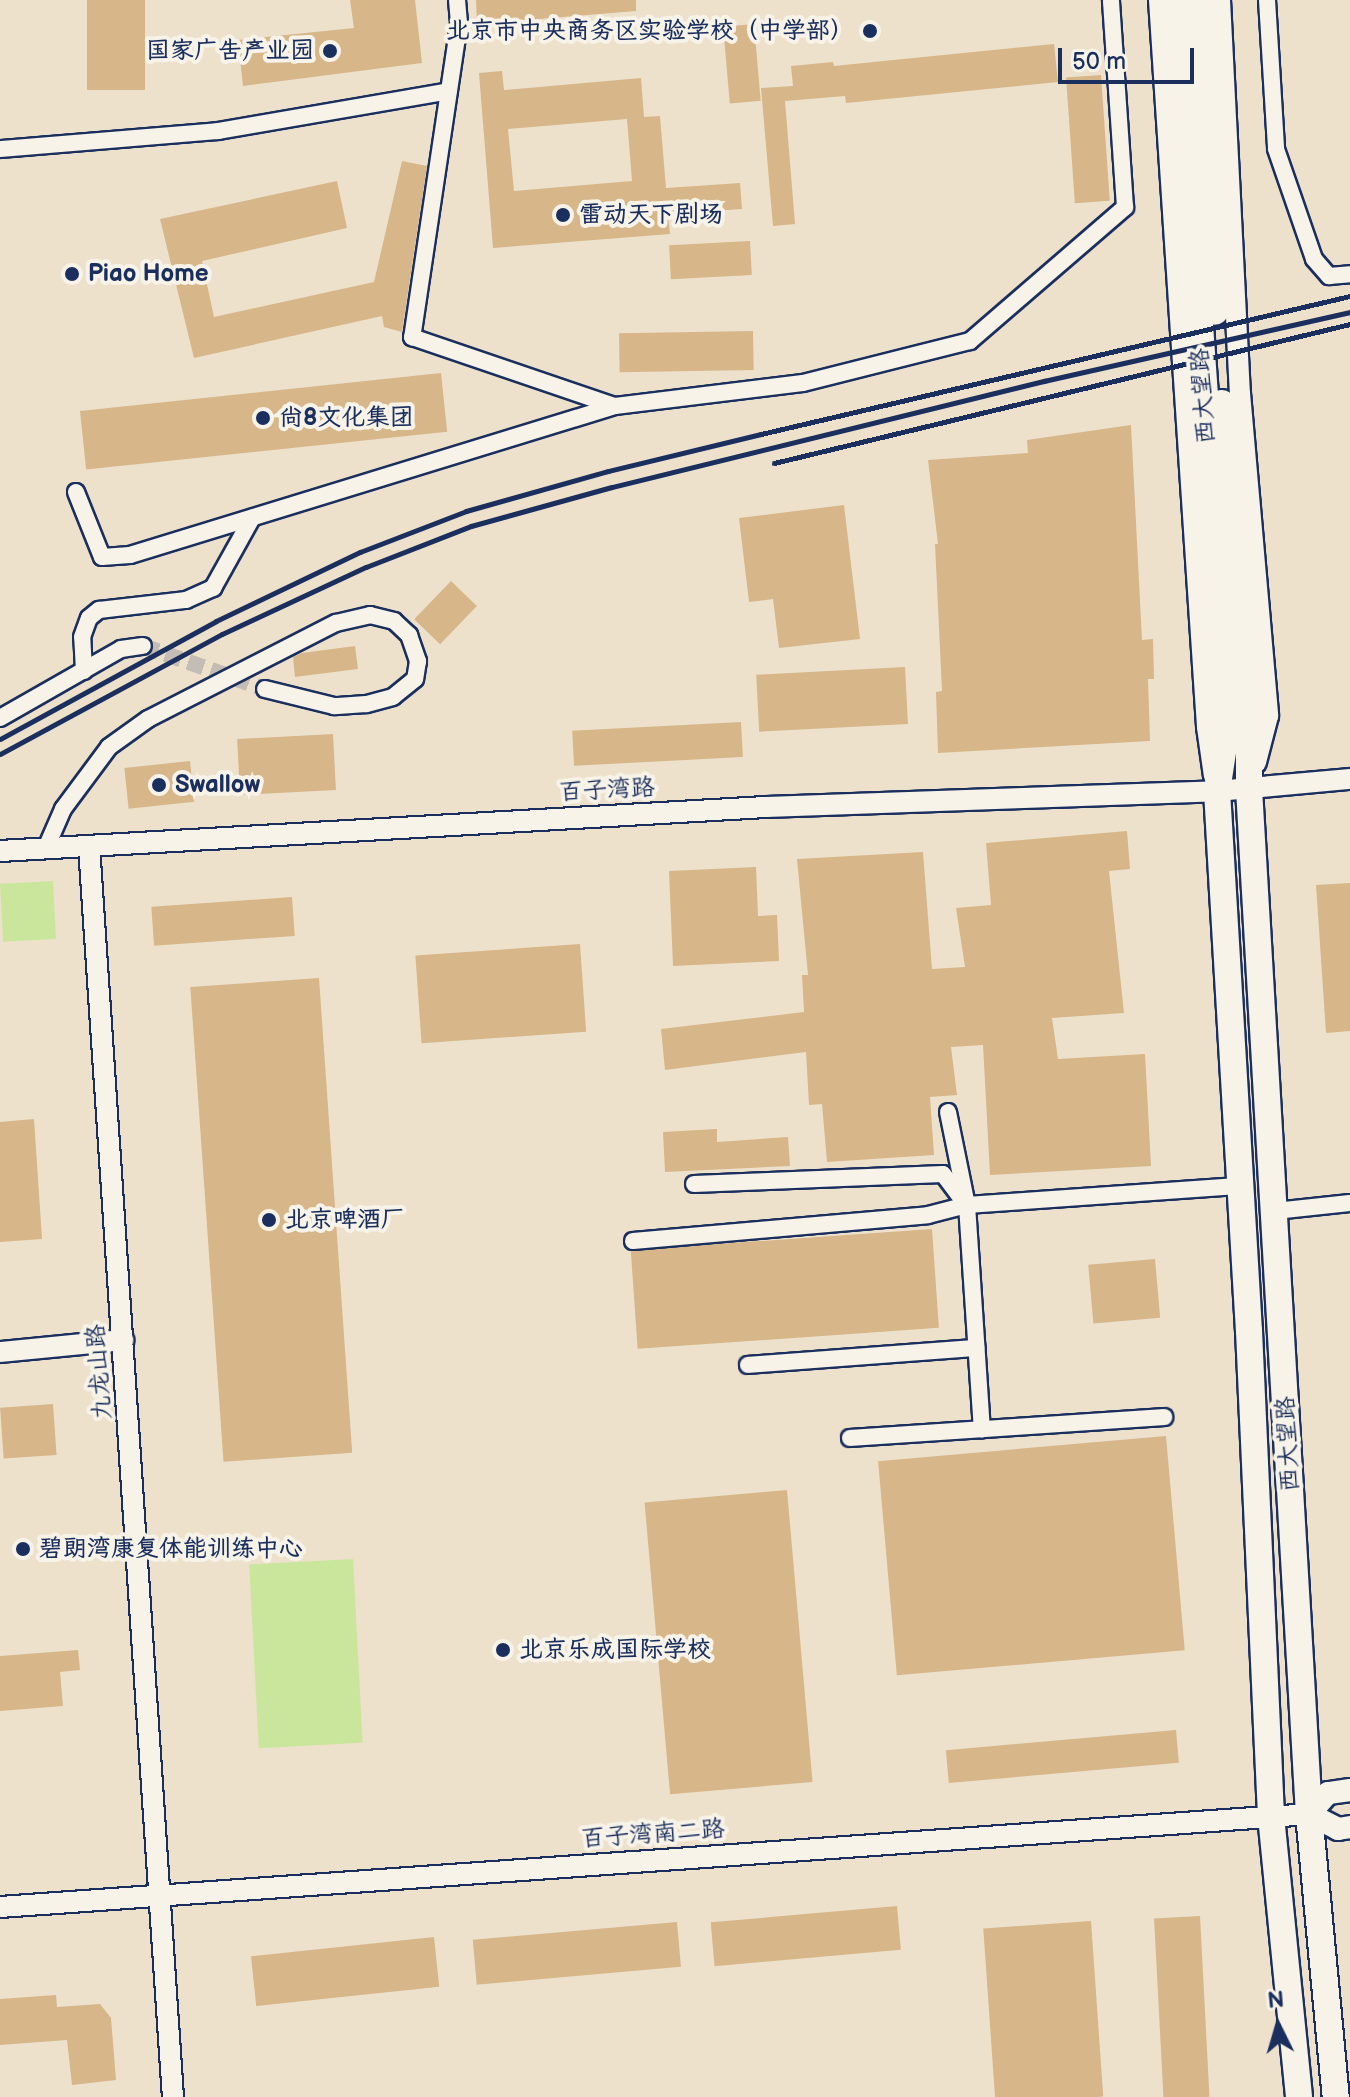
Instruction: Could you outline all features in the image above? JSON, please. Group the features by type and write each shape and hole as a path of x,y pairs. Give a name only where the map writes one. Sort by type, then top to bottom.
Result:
{"main road":[{"name":"西大望路","path":"1177,0 1228,720 1217,791 1241,1186 1271,1816 1299,2097"},
{"name":"西大望路","path":"1200,0 1213,291 1249,720 1249,789 1309,1814 1336,2097"},
{"path":"1350,1790 1328,1793 1309,1814 1338,1829 1350,1827"}],"street":[{"path":"457,0 459,24 412,337 615,406"},
{"path":"76,492 102,557 130,555 615,406 803,383 970,341 1125,207 1111,0"},
{"name":"西大望路","path":"1159,0 1206,712 1217,791"},
{"name":"西大望路","path":"1220,0 1240,393 1268,716 1249,789"},
{"path":"1267,0 1276,149 1314,259 1329,276 1350,274"},
{"path":"0,149 218,131 449,91"},
{"path":"84,671 82,637 89,618 99,610 186,600 213,588 252,518"},
{"path":"46,848 63,809 109,747 148,719 336,623 370,615 394,621 409,635 418,661 415,679 393,697 366,704 334,706 265,689"},
{"path":"0,718 121,649 143,646"},
{"path":"1249,789 1350,779"},
{"name":"百子湾路","path":"0,851 766,807 1249,789"},
{"name":"九龙山路","path":"89,846 173,2097"},
{"path":"948,1112 967,1205 982,1429"},
{"path":"694,1184 943,1174 967,1205"},
{"path":"633,1241 928,1215 967,1205 1241,1186"},
{"path":"1275,1211 1350,1203"},
{"path":"0,1352 123,1340"},
{"path":"748,1365 976,1348"},
{"path":"850,1438 1164,1417"},
{"name":"百子湾南二路","path":"0,1907 1309,1814"}],"green space":[{"path":"53,881 56,939 3,942 0,884"},
{"path":"353,1559 363,1743 259,1748 249,1564"}],"building":[{"name":"国家广告产业园","path":"87,0 145,0 145,90 87,90"},
{"name":"国家广告产业园","path":"350,0 415,0 422,63 243,86 238,40 354,28"},
{"path":"476,0 636,0 636,11 477,24"},
{"path":"754,24 761,101 730,103 723,27"},
{"path":"1054,44 1058,82 846,103 845,96 785,101 795,224 773,226 761,88 793,86 791,66 833,62 834,66"},
{"path":"502,71 504,90 641,78 644,117 660,116 666,188 740,183 742,209 668,214 670,234 493,248 479,73","holes":["627,119 632,181 514,191 508,129"]},
{"path":"1101,75 1110,201 1075,203 1066,77"},
{"path":"402,161 427,166 402,332 384,327 382,316 194,358 160,219 337,181 347,228 202,261 214,317 374,282"},
{"path":"750,241 752,275 671,279 669,245"},
{"path":"753,331 754,370 620,372 619,333"},
{"name":"尚8文化集团","path":"441,373 447,432 86,470 80,411"},
{"path":"1131,425 1142,640 1153,639 1154,679 1148,679 1150,741 938,753 936,692 942,691 935,544 938,544 928,460 1028,453 1027,440"},
{"path":"844,505 860,639 779,648 773,599 749,602 739,518"},
{"path":"451,581 477,606 440,644 414,619"},
{"path":"355,646 358,669 295,677 293,657"},
{"path":"905,667 908,724 759,732 756,675"},
{"path":"741,722 743,757 574,766 572,731"},
{"path":"333,734 336,790 240,795 237,739"},
{"name":"Swallow","path":"190,761 194,802 129,809 124,768"},
{"path":"1127,831 1130,869 1109,871 1124,1013 1052,1018 1058,1059 1145,1054 1151,1166 990,1175 983,1045 951,1047 957,1095 930,1097 934,1155 827,1162 822,1104 809,1105 806,1052 665,1070 661,1029 804,1012 802,975 808,975 797,859 923,852 932,969 965,967 956,908 991,905 986,843"},
{"path":"756,867 758,916 777,915 779,961 673,966 669,871"},
{"path":"1350,883 1350,1031 1326,1033 1316,885"},
{"path":"292,897 295,936 154,946 151,907"},
{"path":"580,944 586,1032 422,1043 415,956"},
{"name":"北京啤酒厂","path":"319,978 352,1453 224,1462 190,987"},
{"path":"34,1119 42,1239 0,1242 0,1122"},
{"path":"717,1129 717,1142 788,1137 790,1166 665,1172 663,1132"},
{"path":"932,1229 939,1328 638,1349 631,1250"},
{"path":"1155,1259 1160,1318 1093,1324 1088,1265"},
{"path":"53,1404 57,1455 4,1459 0,1408"},
{"path":"1166,1436 1185,1650 897,1675 878,1461"},
{"path":"787,1490 813,1782 670,1794 645,1502"},
{"path":"78,1650 80,1670 60,1672 63,1706 0,1711 0,1656"},
{"path":"1176,1730 1179,1763 949,1783 946,1750"},
{"path":"897,1906 901,1950 715,1966 711,1922"},
{"path":"1200,1916 1209,2097 1163,2097 1154,1918"},
{"path":"1091,1921 1103,2097 995,2097 983,1929"},
{"path":"677,1922 681,1967 477,1985 473,1940"},
{"path":"434,1937 439,1987 256,2006 251,1956"},
{"path":"56,1995 57,2007 100,2004 111,2018 116,2080 72,2085 67,2040 0,2045 0,1999"}],"tunnel":[{"path":"143,646 265,689"}],"railway":[{"path":"0,739 216,621 360,552 466,511 608,471 1350,296"},
{"path":"0,754 222,634 366,567 471,526 612,487 1044,381 1350,312"},
{"path":"774,463 1350,324"}],"place":[{"name":"北京市中央商务区实验学校（中学部）","path":"870,31"},
{"name":"国家广告产业园","path":"330,51"},
{"name":"雷动天下剧场","path":"563,215"},
{"name":"Piao Home","path":"72,274"},
{"name":"尚8文化集团","path":"263,418"},
{"name":"Swallow","path":"159,785"},
{"name":"北京啤酒厂","path":"269,1220"},
{"name":"碧朗湾康复体能训练中心","path":"23,1549"},
{"name":"北京乐成国际学校","path":"503,1650"}]}
